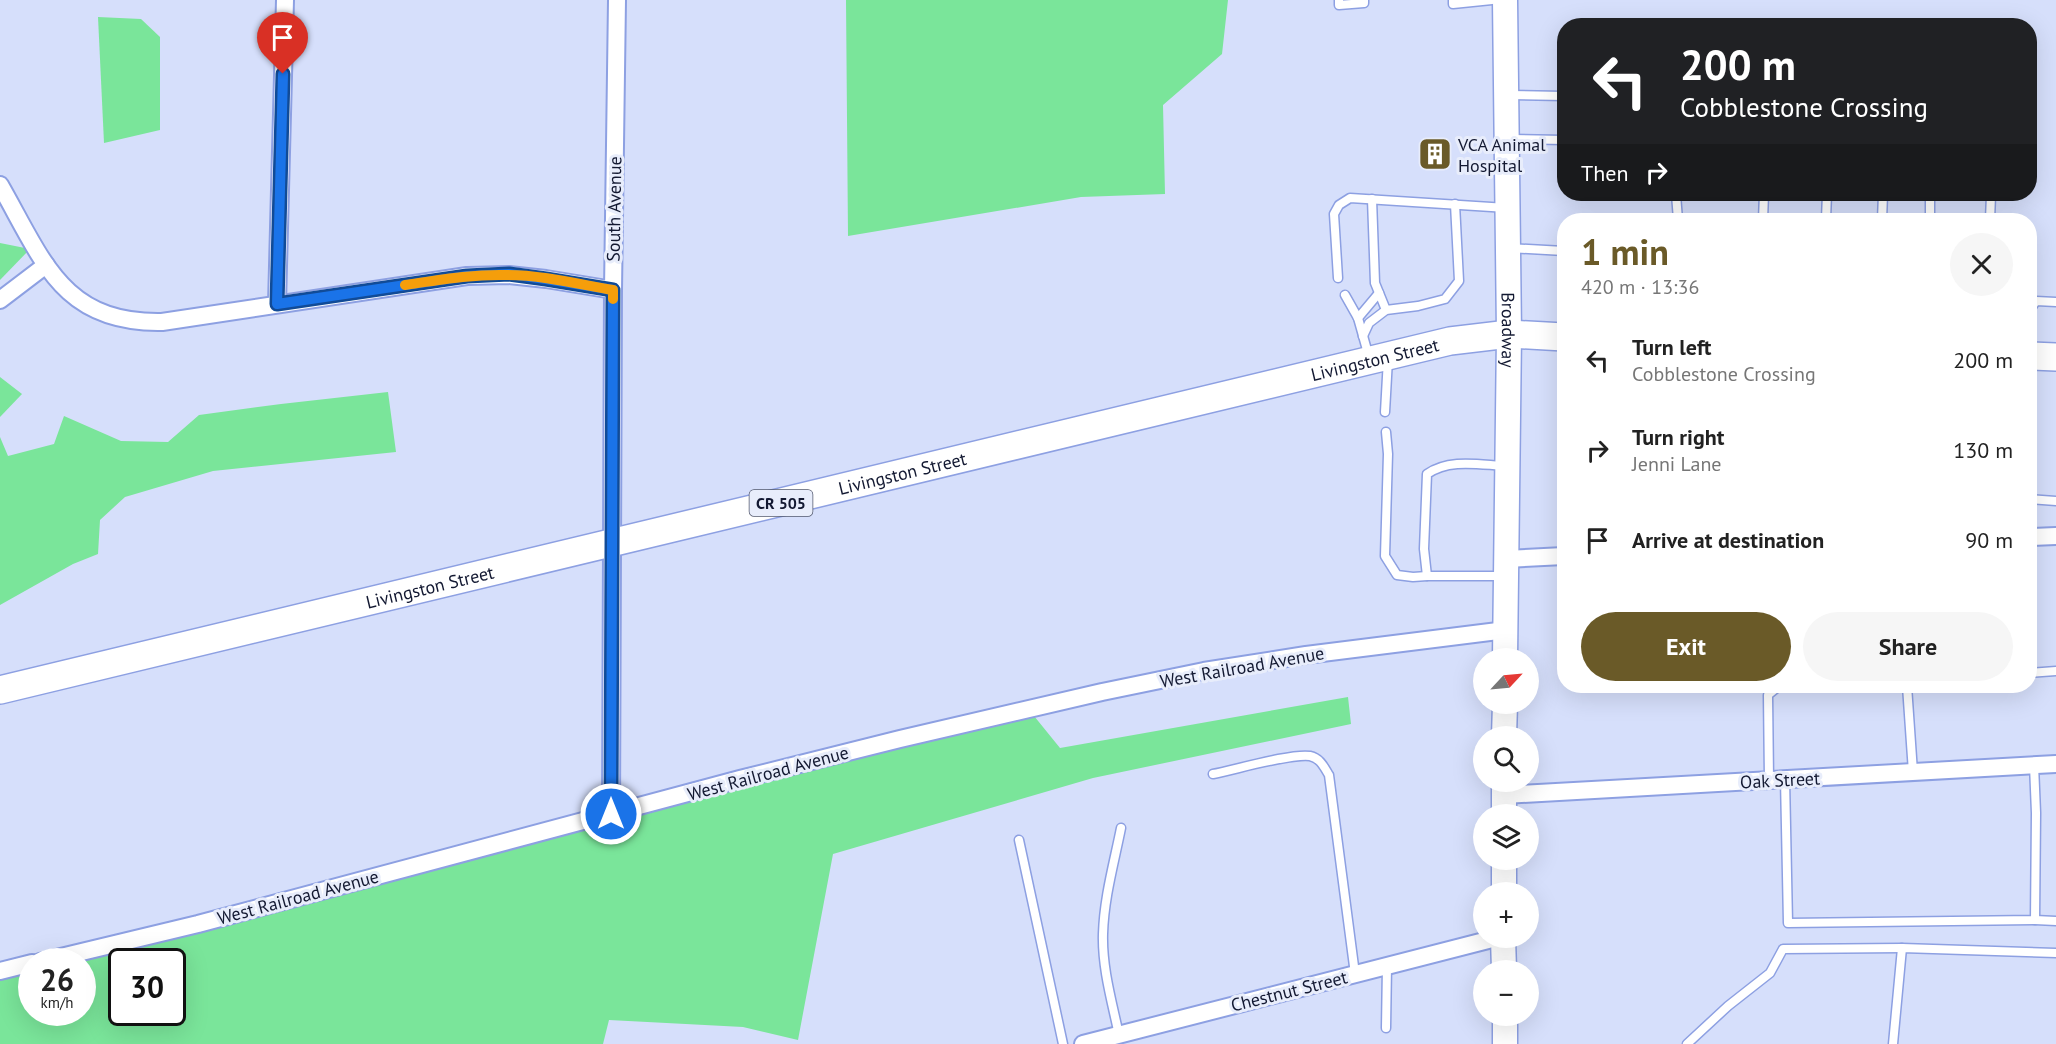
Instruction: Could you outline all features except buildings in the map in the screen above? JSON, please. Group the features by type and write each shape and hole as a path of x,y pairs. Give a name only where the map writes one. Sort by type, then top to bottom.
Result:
{"main road":[{"name":"Livingston Street","path":"0,690 612,544 1374,351 1509,334 1557,337"},
{"path":"2037,356 2056,357"}],"street":[{"path":"277,304 285,0"},
{"name":"South Avenue","path":"611,814 613,290 617,0"},
{"name":"Broadway","path":"1505,0 1509,334 1505,648"},
{"path":"0,185 46,265 60,284 91,309 113,318 137,323 162,322 467,276 509,274 613,290"},
{"path":"0,300 46,265"},
{"path":"2037,537 2056,536"},
{"path":"1506,567 1557,557"},
{"name":"West Railroad Avenue","path":"96,949 198,924 740,779 1102,692 1204,671 1306,655 1506,630"},
{"name":"Oak Street","path":"1504,797 2056,764"},
{"name":"Chestnut Street","path":"1083,1044 1473,944"},
{"path":"0,971 18,966"},
{"path":"1505,1026 1505,1044"}],"lane":[{"path":"1339,0 1339,5 1364,3 1364,0"},
{"path":"1453,0 1453,4 1492,0"},
{"path":"1506,95 1557,96"},
{"path":"1507,139 1557,140"},
{"path":"1338,278 1334,214 1339,205 1350,198 1507,208"},
{"path":"1372,199 1374,283 1386,309"},
{"path":"1385,412 1385,395 1369,323 1386,309 1418,306 1445,299 1459,281 1455,204"},
{"path":"1508,248 1557,251"},
{"path":"1358,318 1379,293"},
{"path":"1345,295 1374,351"},
{"path":"2037,301 2056,302"},
{"path":"1386,432 1388,454 1385,556 1397,575 1427,576 1506,567"},
{"path":"1427,576 1426,474 1435,468 1449,464 1507,466"},
{"path":"2037,500 2056,501"},
{"path":"2037,672 2056,671"},
{"path":"1769,693 1788,923 2056,921"},
{"path":"1907,693 1913,772"},
{"path":"1214,774 1296,756 1311,756 1323,764 1329,775 1355,974"},
{"path":"2034,765 2035,920"},
{"path":"1119,1035 1105,964 1103,935 1105,904 1121,828"},
{"path":"1020,840 1063,1044"},
{"path":"1893,1044 1902,948"},
{"path":"1687,1044 1728,1006 1770,973 1782,949 1902,948 2056,953"},
{"path":"1386,1028 1387,965"}],"green space":[{"path":"846,0 1228,0 1222,54 1163,105 1165,194 1081,197 848,236"},
{"path":"98,17 141,19 160,37 160,130 104,143"},
{"path":"0,243 30,249 0,280"},
{"path":"0,377 22,394 0,417"},
{"path":"388,392 396,452 213,471 125,497 100,520 98,554 73,564 0,605 0,437 8,456 54,444 64,416 121,441 168,442 199,415"},
{"path":"1348,697 1351,724 1093,778 833,854 798,1040 743,1027 609,1020 603,1044 0,1044 0,971 18,966 18,1026 96,1026 96,948 88,948 1030,711 1060,748"}],"slow traffic":[{"path":"405,285 467,276 509,274 613,290 613,299"}],"place":[{"name":"VCA Animal Hospital","path":"1435,154"}],"route":[{"path":"283,74 277,304 467,276 509,274 613,290 611,814"}]}
